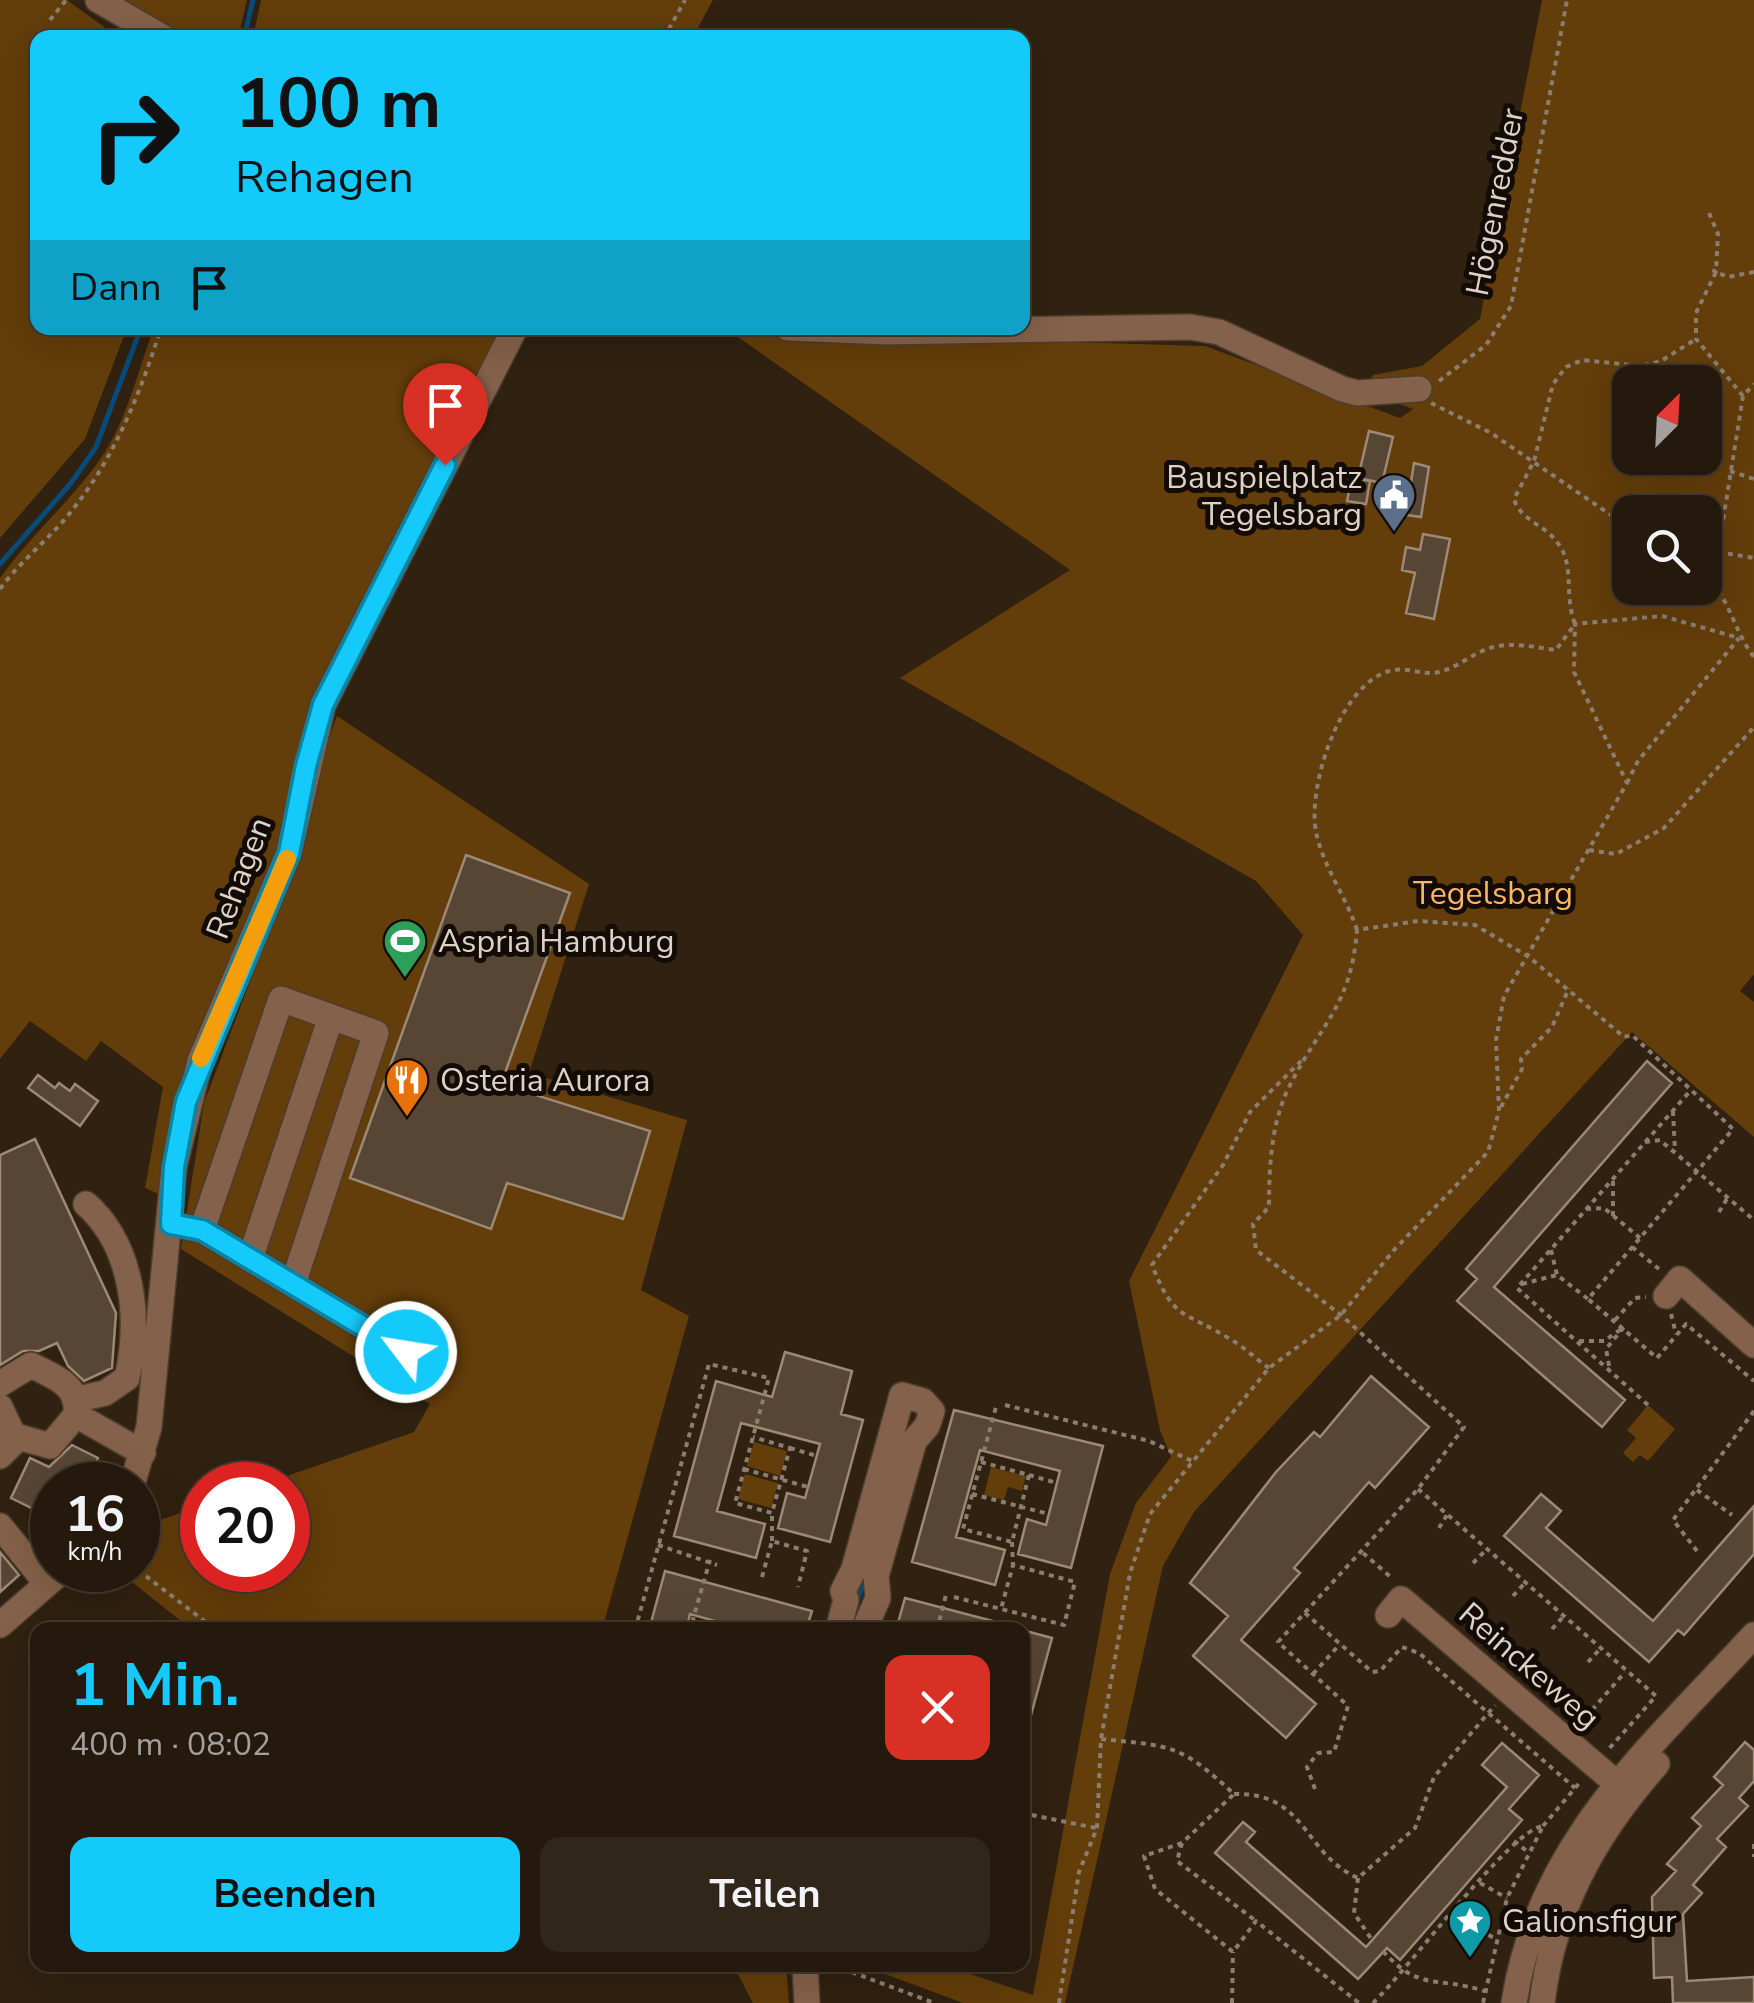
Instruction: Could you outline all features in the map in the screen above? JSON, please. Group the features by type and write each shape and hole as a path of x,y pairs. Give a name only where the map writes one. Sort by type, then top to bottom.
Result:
{"street":[{"path":"98,0 150,30"},
{"path":"1030,329 1190,326 1219,332 1342,389 1376,393 1420,389"},
{"name":"Rehagen","path":"140,1462 171,1224 174,1167 186,1102 289,853 323,705 511,335"},
{"path":"202,1230 281,998 376,1033 293,1284"},
{"path":"250,1258 331,1017"},
{"path":"8,1449 19,1438 50,1446 77,1407 126,1378 134,1330 130,1285 106,1222 86,1204"},
{"path":"171,1224 202,1230 406,1352"},
{"path":"1673,1288 1754,1345"},
{"path":"0,1384 31,1365 68,1384 77,1407 143,1453"},
{"path":"840,1622 846,1600 843,1590 865,1573 914,1441 932,1411 924,1402 902,1395 865,1573 878,1598 868,1622"},
{"path":"0,1408 8,1449"},
{"path":"0,1526 30,1554"},
{"path":"2,1619 36,1592"},
{"name":"Reinckeweg","path":"1388,1615 1401,1599 1624,1790"},
{"path":"1514,2003 1524,1952 1549,1883 1754,1634"},
{"path":"1542,2003 1551,1950 1574,1883 1624,1790 1754,1656"}],"path":[{"path":"50,20 66,0"},
{"path":"668,30 685,0"},
{"name":"Högenredder","path":"1420,389 1440,380 1486,344 1511,306 1566,0"},
{"path":"1709,213 1718,234 1716,272 1696,313 1696,339 1743,396"},
{"path":"1709,268 1728,277 1754,272"},
{"path":"0,589 25,556 72,510 113,449 158,335"},
{"path":"1627,783 1574,672 1575,624 1565,598 1569,578 1563,551 1556,538 1517,510 1514,499 1534,460 1553,384 1566,368 1596,360 1641,366 1661,361 1696,339"},
{"path":"1722,525 1743,396 1754,384"},
{"path":"1420,389 1432,404 1534,460 1612,515"},
{"path":"1730,471 1754,479"},
{"path":"1722,553 1754,558"},
{"path":"1722,598 1739,638 1754,657"},
{"path":"1315,1788 1307,1768 1318,1754 1334,1752 1348,1706 1278,1642 1418,1489 1464,1427 1341,1315 1256,1250 1253,1224 1269,1207 1269,1165 1288,1088 1334,1018 1348,988 1358,930 1347,900 1326,865 1315,828 1320,778 1346,704 1374,679 1395,669 1437,673 1487,649 1512,644 1556,650 1575,624 1662,616 1739,638"},
{"path":"1499,1111 1496,1040 1504,996 1638,761 1739,638"},
{"path":"1588,850 1616,854 1664,828 1754,728"},
{"path":"1358,930 1418,921 1475,925 1529,956 1624,1037 1632,1035 1733,1129 1588,1299"},
{"path":"1059,2003 1079,1872 1097,1828 1101,1740 1130,1573 1150,1514 1269,1368 1341,1315 1394,1250 1488,1152 1499,1111 1522,1070 1521,1058 1552,1027 1569,988"},
{"path":"1269,1368 1228,1337 1196,1325 1171,1307 1152,1265 1223,1164 1250,1112 1308,1054"},
{"path":"1648,1406 1517,1288 1691,1090"},
{"path":"1673,1110 1675,1151"},
{"path":"1645,1142 1660,1140 1754,1220"},
{"path":"1613,1178 1614,1216"},
{"path":"1719,1212 1728,1197"},
{"path":"1586,1209 1604,1208 1640,1238"},
{"path":"1632,1247 1673,1288"},
{"path":"1551,1250 1557,1275 1657,1358 1686,1324 1754,1381"},
{"path":"1520,1284 1557,1275"},
{"path":"1576,1341 1604,1341 1624,1327"},
{"path":"1610,1371 1606,1349 1624,1327"},
{"path":"637,1622 709,1364 769,1378 736,1503 772,1513"},
{"path":"997,1403 963,1528 1012,1542"},
{"path":"1006,1405 1149,1441 1193,1462"},
{"path":"1697,1551 1674,1520 1754,1411"},
{"path":"753,1438 817,1456"},
{"path":"762,1577 772,1541 772,1513 790,1448"},
{"path":"981,1462 1056,1483"},
{"path":"744,1470 808,1487"},
{"path":"1001,1609 1029,1475"},
{"path":"1418,1489 1656,1696 1543,1826 1528,1852 1494,1939 1483,2003"},
{"path":"1697,1490 1732,1515"},
{"path":"972,1494 1048,1514"},
{"path":"1438,1528 1447,1515"},
{"path":"772,1541 808,1551 798,1587"},
{"path":"658,1545 717,1565"},
{"path":"1473,1563 1486,1549"},
{"path":"1362,1552 1393,1579"},
{"path":"695,1622 710,1560"},
{"path":"954,1597 1064,1625 1075,1582 1013,1565"},
{"path":"1513,1596 1525,1583"},
{"path":"160,1587 206,1622"},
{"path":"939,1622 946,1595"},
{"path":"1305,1614 1372,1672 1380,1671 1402,1648 1410,1647 1575,1788"},
{"path":"1552,1629 1564,1616"},
{"path":"1312,1674 1340,1644"},
{"path":"1588,1662 1600,1648"},
{"path":"1566,1740 1627,1671"},
{"path":"1372,1940 1354,1912 1358,1878 1415,1828 1434,1778 1508,1690"},
{"path":"1101,1740 1154,1744 1191,1754 1234,1794 1259,1794 1288,1807 1332,1866 1358,1878"},
{"path":"1234,1794 1182,1843 1144,1856 1155,1889 1234,1952"},
{"path":"1030,1815 1097,1828"},
{"path":"1373,2003 1404,1974 1514,1841 1543,1826"},
{"path":"1514,1841 1528,1852"},
{"path":"1182,1843 1178,1861 1359,2003"},
{"path":"1754,1844 1754,1857"},
{"path":"1479,1882 1507,1898"},
{"path":"1454,1913 1494,1939"},
{"path":"1232,2003 1234,1952 1256,1922"},
{"path":"1383,1952 1404,1974 1431,1982 1462,1982 1484,1991"},
{"path":"852,1972 934,2003"}],"green space":[{"path":"0,0 67,0 108,30 30,30 30,335 124,335 85,439 0,538"},
{"path":"117,0 247,0 240,30 175,30"},
{"path":"261,0 713,0 697,30 255,30"},
{"name":"Tegelsbarg","path":"1542,0 1754,0 1754,974 1740,991 1754,1002 1754,1137 1632,1032 1194,1512 1163,1566 1065,2003 963,2003 880,1972 965,1972 1033,1995 1110,1574 1136,1503 1171,1457 1160,1430 1129,1281 1303,935 1256,881 900,678 1070,570 735,335 1205,346 1400,418 1413,409 1365,391 1373,375 1422,366 1480,319"},
{"path":"152,335 504,335 317,699 283,848 165,1197 145,1188 163,1087 101,1041 86,1061 30,1021 0,1059 0,578 105,452 127,407"},
{"name":"Aspria Hamburg","path":"337,716 589,884 529,1073 687,1120 641,1290 689,1316 604,1622 182,1622 144,1592 160,1592 160,1520 180,1513 180,1592 310,1592 310,1468 414,1432 430,1404 181,1249 204,1103 302,844 318,770"},
{"path":"1648,1405 1675,1429 1648,1461 1640,1455 1633,1462 1623,1453 1636,1438 1627,1430"},
{"path":"754,1442 787,1451 780,1476 747,1466"},
{"path":"991,1467 1026,1476 1022,1491 1008,1487 1004,1500 984,1495"},
{"path":"745,1474 778,1483 771,1508 738,1499"},
{"path":"737,1972 787,1972 789,2003 753,2003"}],"building":[{"path":"1369,431 1393,437 1382,483 1358,478"},
{"path":"1414,463 1429,467 1421,517 1406,515"},
{"path":"1352,478 1370,481 1366,504 1347,501"},
{"path":"1423,534 1450,539 1434,619 1406,613 1415,573 1402,570 1406,547 1420,550"},
{"path":"466,855 570,893 501,1084 650,1131 623,1219 507,1183 491,1229 350,1178"},
{"path":"1647,1061 1672,1083 1494,1287 1625,1400 1602,1427 1457,1301 1477,1279 1466,1269"},
{"path":"38,1075 55,1088 59,1083 70,1091 75,1084 98,1101 80,1126 28,1088"},
{"path":"35,1139 116,1313 112,1368 84,1381 68,1366 57,1343 39,1351 23,1351 0,1365 0,1155"},
{"path":"785,1352 852,1371 841,1414 863,1420 830,1542 778,1528 787,1493 805,1498 820,1444 741,1423 717,1511 765,1524 756,1558 674,1536 716,1381 772,1397"},
{"path":"1371,1376 1429,1427 1375,1488 1369,1482 1294,1568 1300,1573 1241,1640 1316,1704 1286,1738 1193,1656 1228,1616 1190,1583 1276,1472 1314,1432 1320,1437"},
{"path":"954,1410 1103,1446 1071,1568 1018,1554 1027,1519 1046,1525 1060,1471 980,1450 956,1537 1005,1550 995,1585 912,1562"},
{"path":"72,1445 98,1458 96,1462 54,1462"},
{"path":"30,1458 38,1462 30,1462 30,1507 11,1498"},
{"path":"1541,1494 1561,1511 1546,1528 1653,1621 1754,1506 1754,1554 1684,1635 1678,1630 1649,1662 1504,1536"},
{"path":"0,1552 19,1575 0,1592"},
{"path":"665,1571 812,1611 809,1622 718,1622 690,1614 688,1622 651,1622"},
{"path":"905,1598 997,1622 898,1622"},
{"path":"1030,1632 1052,1638 1030,1719"},
{"path":"1745,1742 1754,1750 1754,1781 1739,1798 1748,1806 1717,1839 1726,1847 1693,1885 1702,1893 1683,1914 1687,1981 1754,1977 1754,2003 1673,2003 1672,1977 1654,1978 1652,1897 1676,1871 1667,1864 1701,1826 1692,1818 1723,1785 1714,1777"},
{"path":"1502,1743 1539,1775 1509,1809 1522,1820 1400,1960 1387,1948 1358,1979 1215,1853 1243,1822 1255,1832 1246,1842 1366,1947 1507,1787 1482,1765"}],"waterway":[{"path":"246,30 253,0"},
{"path":"0,564 71,483 96,447 138,335"},
{"path":"857,1603 862,1584"}],"slow traffic":[{"path":"201,1058 287,859"}],"place":[{"name":"Bauspielplatz Tegelsbarg","path":"1394,533"},
{"name":"Aspria Hamburg","path":"405,979"},
{"name":"Osteria Aurora","path":"407,1118"},
{"name":"Galionsfigur","path":"1470,1959"}],"route":[{"path":"406,1352 202,1230 171,1224 174,1167 186,1102 289,853 323,705 445,465"}]}
